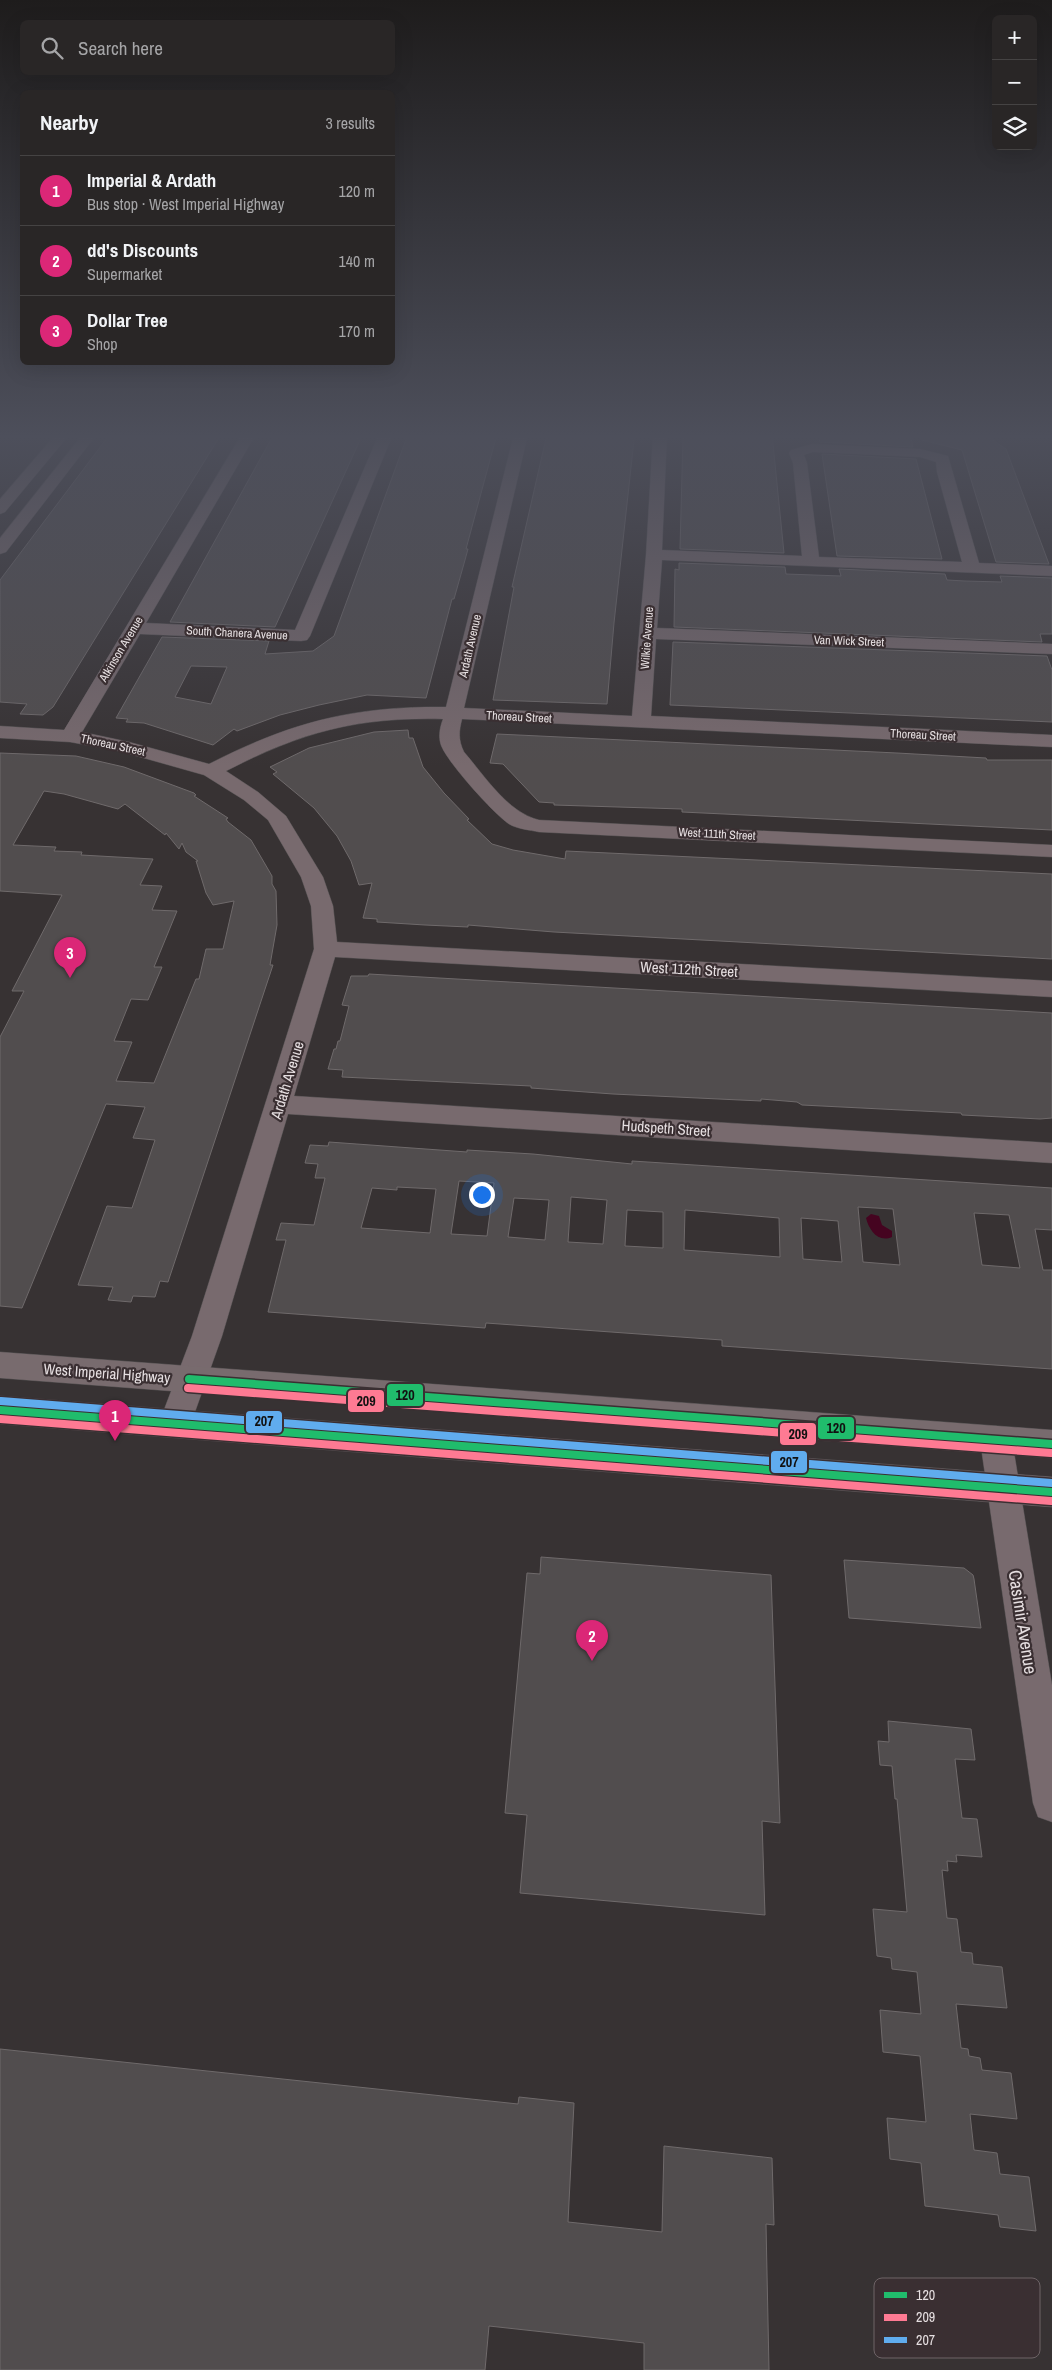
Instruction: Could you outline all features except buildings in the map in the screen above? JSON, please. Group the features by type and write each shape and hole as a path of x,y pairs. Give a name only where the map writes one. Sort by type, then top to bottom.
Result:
{"main road":[{"name":"West Imperial Highway","path":"0,1365 1052,1444"},
{"path":"0,1410 1052,1492"}],"street":[{"name":"Atkinson Avenue","path":"70,736 183,545"},
{"name":"South Chanera Avenue","path":"134,628 300,636 339,545"},
{"name":"Ardath Avenue","path":"454,713 494,545"},
{"name":"Wilkie Avenue","path":"641,722 655,545"},
{"path":"809,545 811,561"},
{"path":"965,545 972,568"},
{"path":"654,555 1052,571"},
{"name":"Van Wick Street","path":"647,633 1052,649"},
{"name":"Thoreau Street","path":"0,732 70,736 122,746 211,771 254,748 327,722 378,714 454,713 1052,741"},
{"name":"West 111th Street","path":"454,713 449,732 450,744 455,754 506,812 519,821 539,826 1052,851"},
{"name":"Ardath Avenue","path":"175,1423 192,1380 326,950 322,906 312,877 276,816 251,796 211,771"},
{"name":"West 112th Street","path":"326,950 1052,989"},
{"name":"Hudspeth Street","path":"279,1104 1052,1152"},
{"name":"Casimir Avenue","path":"996,1440 1052,1803"}],"shaded area":[{"path":"871,1214 879,1216 882,1225 892,1231 892,1237 878,1237 872,1231 866,1218"}],"transit line":[{"name":"120","path":"189,1379 1052,1444"},
{"name":"209","path":"188,1388 1051,1453"},
{"name":"207","path":"1,1401 1052,1483"},
{"name":"120","path":"0,1410 1052,1492"},
{"name":"209","path":"0,1419 1051,1501"}],"place":[{"name":"Dollar Tree","path":"70,978"},
{"name":"Imperial & Ardath","path":"115,1441"},
{"name":"dd's Discounts","path":"592,1661"}]}
